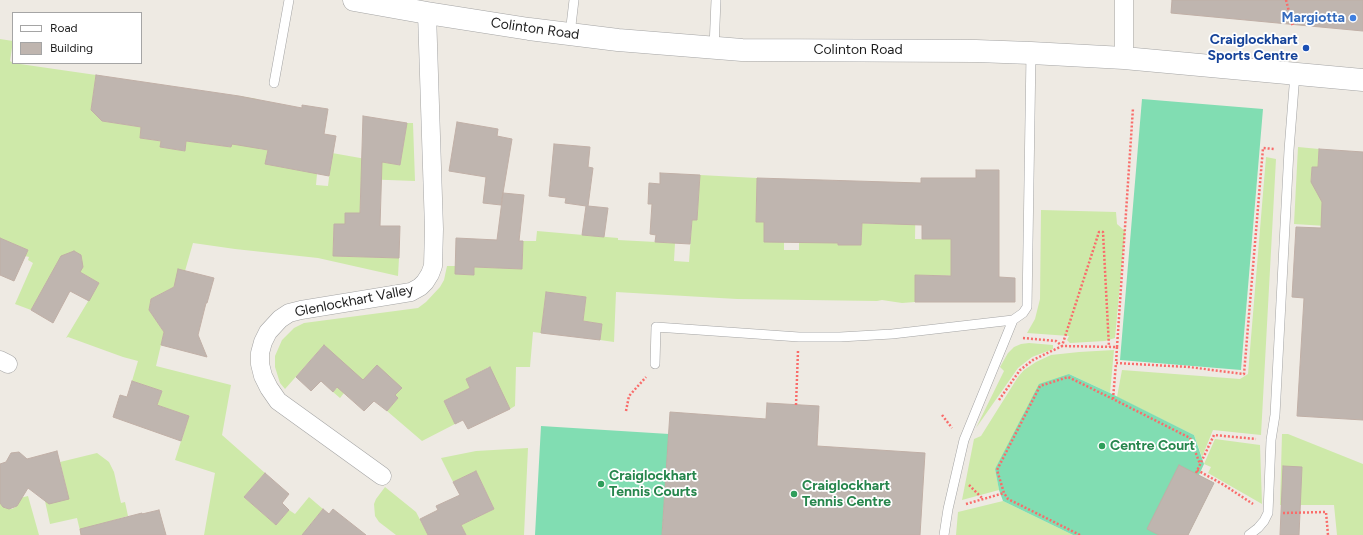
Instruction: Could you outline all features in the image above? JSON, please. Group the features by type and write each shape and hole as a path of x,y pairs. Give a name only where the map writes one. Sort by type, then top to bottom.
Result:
{"street":[{"name":"Colinton Road","path":"354,0 427,13 570,34 618,40 714,48 742,50 1031,52 1124,58 1363,80"},
{"path":"1124,0 1124,58"},
{"name":"Glenlockhart Valley","path":"382,476 278,401 263,376 260,364 260,353 268,332 280,319 289,314 301,310 411,292 420,287 430,274 433,266 434,229 427,13"}],"lane":[{"path":"274,84 289,0"},
{"path":"570,34 574,0"},
{"path":"714,48 716,0"},
{"path":"655,364 656,327 799,337 840,337 892,334 1013,320 1023,313 1027,307 1031,52"},
{"path":"1249,535 1264,522 1268,513 1271,440 1275,415 1289,150 1295,74"},
{"path":"944,535 948,509 964,440 1013,320"}],"path":[{"path":"1286,0 1293,27"},
{"path":"1113,399 1133,108"},
{"path":"1116,362 1189,367 1244,374 1263,148 1289,150"},
{"path":"1062,346 1099,232 1103,232 1109,347"},
{"path":"796,405 799,337"},
{"path":"1006,337 1056,341 1062,346"},
{"path":"997,403 1020,370 1033,360 1062,346 1117,346"},
{"path":"626,411 629,396 652,372 655,364"},
{"path":"1080,535 1008,499 1004,493 998,470 1040,386 1068,377 1190,438 1200,464"},
{"path":"1196,473 1214,435 1271,440"},
{"path":"1197,470 1268,513 1326,512 1328,535"},
{"path":"948,509 1004,493"}],"green space":[{"path":"0,39 12,41 10,61 12,64 96,75 91,110 102,121 141,127 140,138 161,141 160,147 185,151 186,141 231,147 239,96 257,99 254,117 261,136 259,149 268,150 266,164 309,172 318,162 316,185 328,186 332,153 400,165 407,123 413,123 415,181 361,179 360,213 345,213 345,224 334,224 333,256 399,258 398,276 318,258 193,243 185,271 174,287 151,299 149,310 164,332 156,366 231,385 222,435 265,473 244,497 276,525 289,510 295,514 309,497 323,509 306,530 312,535 204,535 215,473 175,460 189,416 157,405 162,391 132,381 138,361 68,337 66,338 99,283 80,272 78,269 82,261 81,255 60,259 31,310 15,304 33,263 28,260 29,257 25,256 28,250 0,238"},
{"path":"1142,99 1263,109 1241,370 1120,360"},
{"path":"1298,147 1319,149 1318,167 1312,167 1311,180 1342,227 1294,224"},
{"path":"1266,157 1276,159 1261,435 1213,430 1202,457 1194,435 1117,397 1122,370 1240,379 1248,374"},
{"path":"700,175 757,178 756,222 764,222 784,242 784,250 799,250 799,242 838,223 838,244 861,245 862,223 875,224 875,207 882,207 882,224 896,224 897,182 916,183 915,239 951,239 964,276 915,275 915,302 902,303 882,300 737,299 616,292 614,342 600,340 602,324 583,321 586,297 546,292 541,333 533,332 530,367 516,367 515,406 510,409 489,367 466,379 470,388 444,401 455,424 422,441 387,411 398,398 395,395 402,388 348,397 344,393 340,398 333,392 345,379 324,345 285,389 280,383 275,367 275,356 282,340 294,328 304,323 418,308 440,287 444,280 447,266 456,266 456,274 474,275 474,267 522,269 523,241 536,241 537,231 618,238 618,240 675,243 674,261 689,262 692,220 697,220"},
{"path":"1041,210 1116,212 1117,224 1125,231 1115,338 1105,341 1070,343 1067,340 1069,336 1027,333 1035,319 1040,299"},
{"path":"1029,343 1053,345 1053,349 1032,357 1018,368 976,428 1004,371 1000,367 1008,353 1014,347"},
{"path":"1114,350 1110,393 1069,374 995,469 999,490 962,500 974,439 981,436 1018,377 1024,370 1051,355"},
{"name":"Centre Court","path":"1069,374 1194,435 1204,464 1199,475 1214,483 1188,535 1073,535 1003,501 999,490 995,469 1039,384"},
{"name":"Craiglockhart Tennis Courts","path":"541,426 669,434 662,535 535,535"},
{"path":"1282,434 1288,434 1363,464 1363,535 1337,535 1334,505 1280,505"},
{"path":"1215,439 1260,445 1262,504 1208,473 1211,467 1204,464"},
{"path":"528,448 524,535 466,535 461,525 494,509 476,471 453,482 441,458 476,451"},
{"path":"97,453 109,462 114,472 121,503 125,502 128,516 94,526 96,535 81,535 77,518 50,524 45,501 64,500 68,495 60,462"},
{"path":"385,487 416,512 428,535 396,535 379,522 375,516 374,504"},
{"path":"28,496 39,535 0,535 0,502 4,507 12,509 17,506 20,498"},
{"path":"1003,501 1073,535 956,535 958,512"}],"building":[{"path":"1172,0 1363,0 1363,31 1171,13"},
{"path":"96,75 239,96 302,108 302,105 328,109 324,134 336,136 329,176 265,164 268,150 232,144 231,147 186,141 185,151 160,147 161,141 140,138 141,127 102,121 91,110"},
{"path":"363,116 407,123 400,165 382,162 380,226 400,226 399,258 333,256 334,224 345,224 345,213 360,213"},
{"path":"457,122 498,129 497,136 512,139 501,205 483,203 486,177 449,171"},
{"path":"554,144 590,147 588,167 593,168 588,206 608,208 604,237 582,235 586,206 565,203 566,198 549,196"},
{"path":"1319,149 1363,152 1363,420 1297,416 1304,298 1292,297 1296,227 1321,228 1322,202 1311,182 1312,167 1318,167"},
{"path":"976,170 999,170 999,277 1015,278 1015,302 915,302 915,275 951,276 951,239 922,239 922,225 862,223 861,245 838,245 838,243 764,242 764,222 756,222 757,178 921,183 921,178 976,178"},
{"path":"660,173 700,175 697,220 692,220 690,244 655,242 656,235 650,234 652,204 648,204 649,183 660,184"},
{"path":"503,193 524,195 519,241 523,241 522,269 474,267 474,275 455,274 456,238 497,240"},
{"path":"0,238 28,250 14,281 0,275"},
{"path":"74,251 81,255 83,267 80,272 99,283 89,301 70,291 53,323 31,310 61,256"},
{"path":"178,269 214,278 198,335 207,357 161,345 164,332 149,310 151,299 174,287"},
{"path":"546,292 586,297 583,321 602,324 600,340 541,333"},
{"path":"324,345 363,380 377,365 402,388 395,395 398,398 387,411 374,401 364,411 337,387 333,392 321,381 311,391 296,377"},
{"path":"490,367 510,409 468,429 463,420 455,424 444,401 470,388 466,379"},
{"path":"132,381 162,391 157,405 189,416 181,441 113,417 120,395 127,397"},
{"name":"Craiglockhart Tennis Centre","path":"767,403 819,406 817,446 925,453 920,535 662,535 670,412 766,419"},
{"path":"57,451 69,499 49,504 28,488 17,506 9,509 3,507 0,503 0,464 6,462 11,453 19,452 27,459"},
{"path":"1179,465 1214,483 1188,535 1159,535 1147,529"},
{"path":"1283,466 1302,467 1299,535 1280,535"},
{"path":"476,471 494,509 461,525 466,535 428,535 420,519 438,510 436,506 460,495 453,482"},
{"path":"265,473 289,494 282,503 289,510 276,525 244,497"},
{"path":"323,509 329,514 333,509 366,535 302,535"},
{"path":"159,510 166,535 81,535 80,529"}],"place":[{"name":"Margiotta","path":"1353,18"},
{"name":"Craiglockhart Sports Centre","path":"1306,48"},
{"name":"Centre Court","path":"1102,446"},
{"name":"Craiglockhart Tennis Courts","path":"601,484"},
{"name":"Craiglockhart Tennis Centre","path":"794,494"}]}
